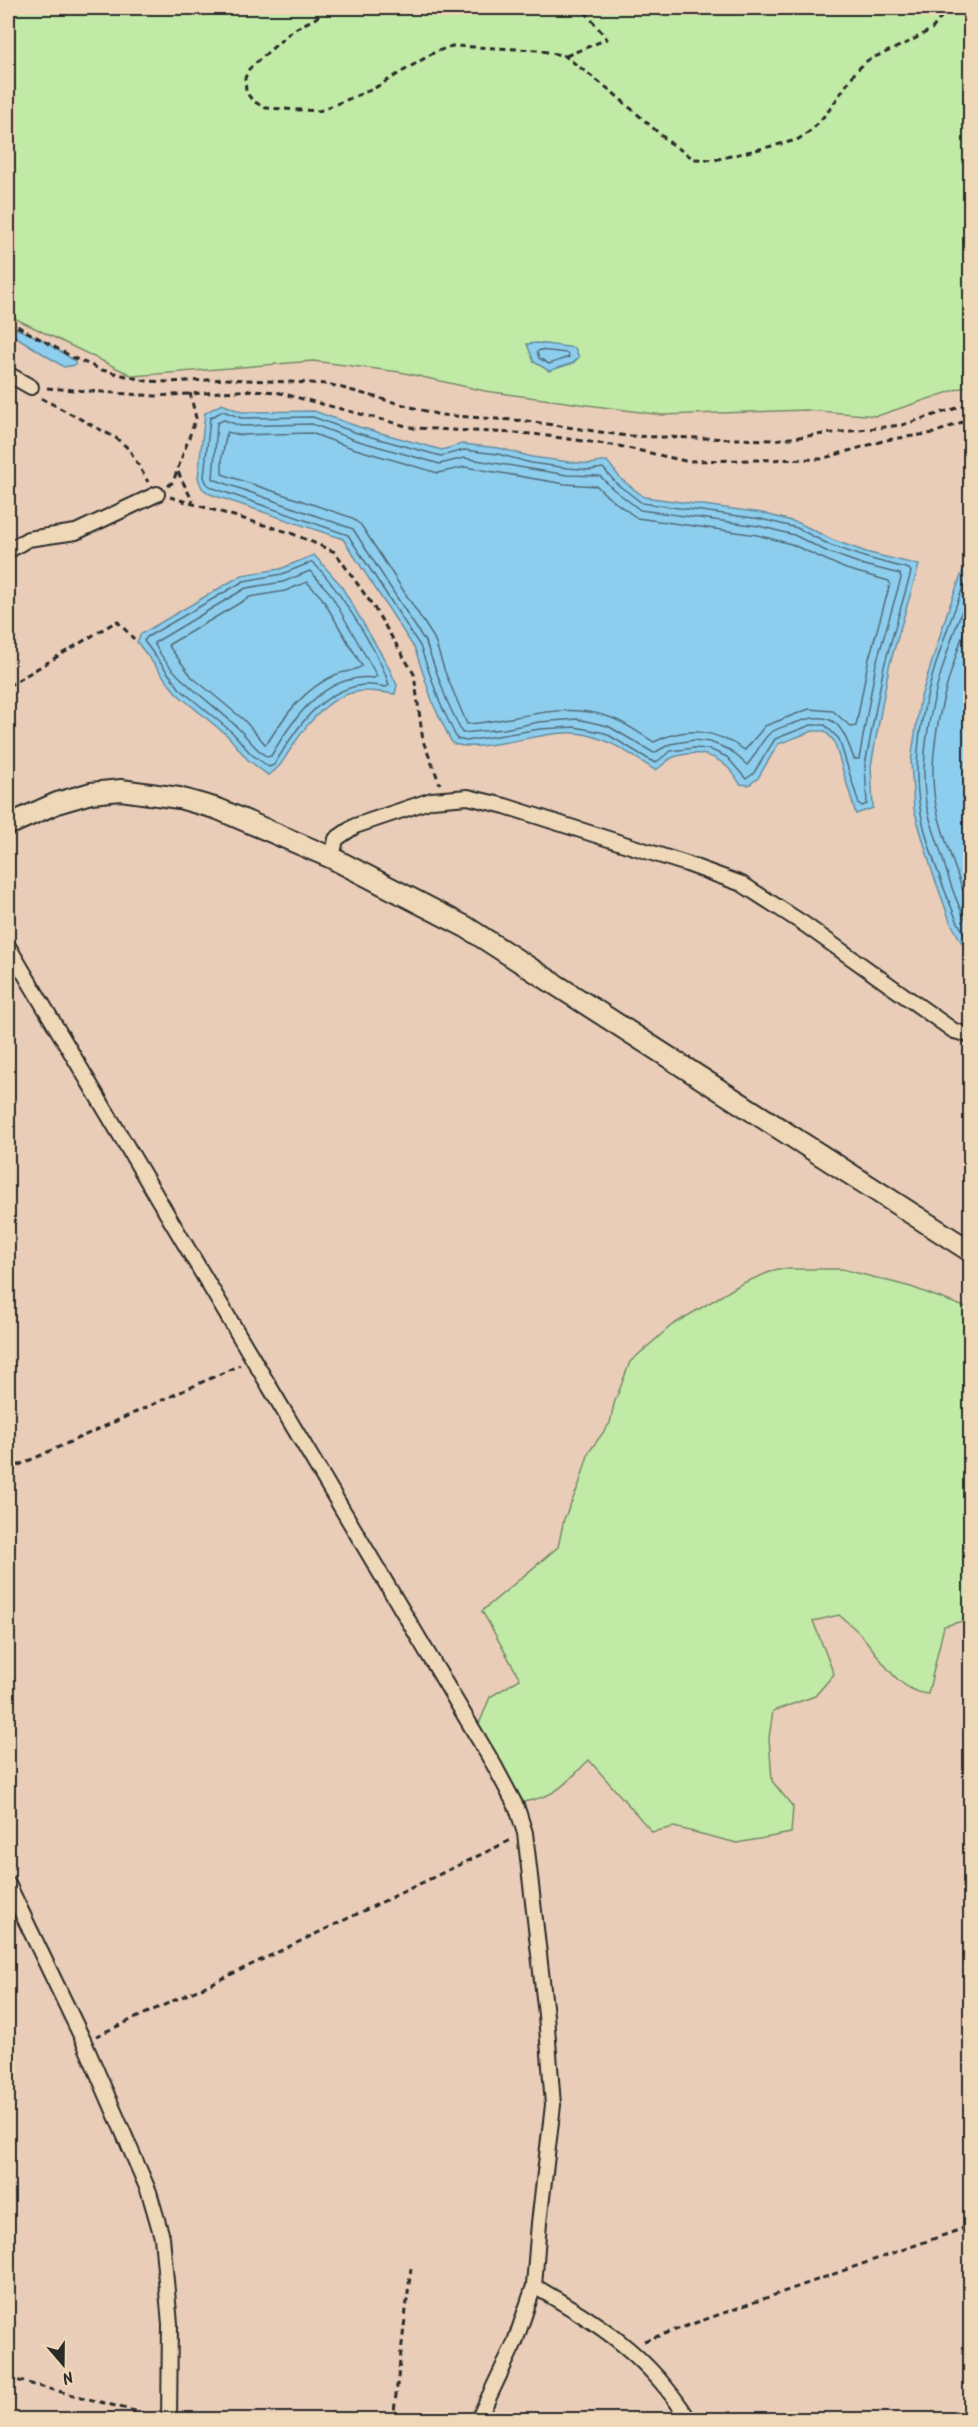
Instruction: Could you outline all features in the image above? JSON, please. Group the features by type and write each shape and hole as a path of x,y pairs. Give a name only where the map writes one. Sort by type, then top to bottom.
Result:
{"street":[{"path":"9,378 31,387"},
{"path":"8,550 28,539 76,532 157,494"},
{"path":"8,825 57,803 91,793 121,790 179,798 218,808 332,858 466,927 970,1251"},
{"path":"332,858 336,839 355,826 432,800 468,797 505,806 687,864 742,884 804,924 954,1030 970,1035"},
{"path":"8,946 494,1764 517,1808 525,1833 546,2015 553,2105 534,2286 515,2342 478,2420"},
{"path":"8,1884 84,2042 149,2192 162,2237 170,2324 163,2418"},
{"path":"534,2286 593,2320 631,2349 672,2393 689,2420"}],"path":[{"path":"326,8 316,18 293,30 249,69 245,78 246,92 253,101 266,108 319,111 373,89 435,52 452,46 538,50 565,56 611,91 669,142 694,159 714,160 797,140 812,130 830,109 856,71 868,60 932,29 948,8"},
{"path":"565,56 607,39 582,8"},
{"path":"8,321 74,358 102,370 146,381 238,379 328,384 440,415 527,421 627,436 773,440 903,425 970,404"},
{"path":"446,799 423,741 414,674 373,606 335,552 291,533 193,502 157,494 129,449 116,438 30,393 31,387 156,396 255,390 276,392 414,428 533,434 619,446 685,461 821,459 886,440 934,433 970,419"},
{"path":"157,494 173,482 196,418 190,393"},
{"path":"178,470 193,502"},
{"path":"8,686 117,621 134,639"},
{"path":"8,1470 253,1359"},
{"path":"84,2042 230,1976 525,1833"},
{"path":"631,2349 639,2343 970,2226"},
{"path":"393,2420 411,2268"},
{"path":"8,2378 163,2418"}],"green space":[{"path":"8,8 970,8 970,385 877,416 806,410 662,415 485,391 400,372 313,361 133,376 8,315"},
{"path":"777,1269 842,1269 911,1287 970,1309 970,1627 967,1620 944,1626 928,1694 907,1687 891,1673 863,1637 839,1615 813,1621 834,1674 815,1696 773,1711 769,1738 772,1781 793,1807 791,1833 737,1843 674,1827 652,1832 589,1760 567,1782 553,1792 523,1802 479,1724 490,1697 520,1679 482,1611 558,1547 564,1519 579,1485 589,1452 610,1423 614,1404 630,1362 672,1325 741,1284"}],"water":[{"path":"8,325 41,339 75,361 75,365 64,367 10,333"},
{"path":"537,343 575,348 579,357 573,363 549,371 534,362 527,344"},
{"path":"222,404 241,412 314,411 359,427 442,450 462,444 499,448 532,457 569,462 590,464 607,461 621,479 644,497 762,513 799,523 833,540 869,553 919,565 889,667 871,766 873,808 856,814 834,741 825,731 813,731 778,744 758,778 749,785 740,784 728,768 713,757 694,753 684,754 674,757 655,770 608,742 576,733 546,735 478,746 452,743 434,706 415,649 343,539 210,494 202,488 198,478 205,413"},
{"path":"970,552 970,958 950,921 932,871 914,809 911,761 920,700 948,610"},
{"path":"314,555 340,584 397,685 395,694 355,692 333,702 314,718 279,766 268,775 247,759 229,737 176,693 137,642 141,634 242,575 280,569"}]}
